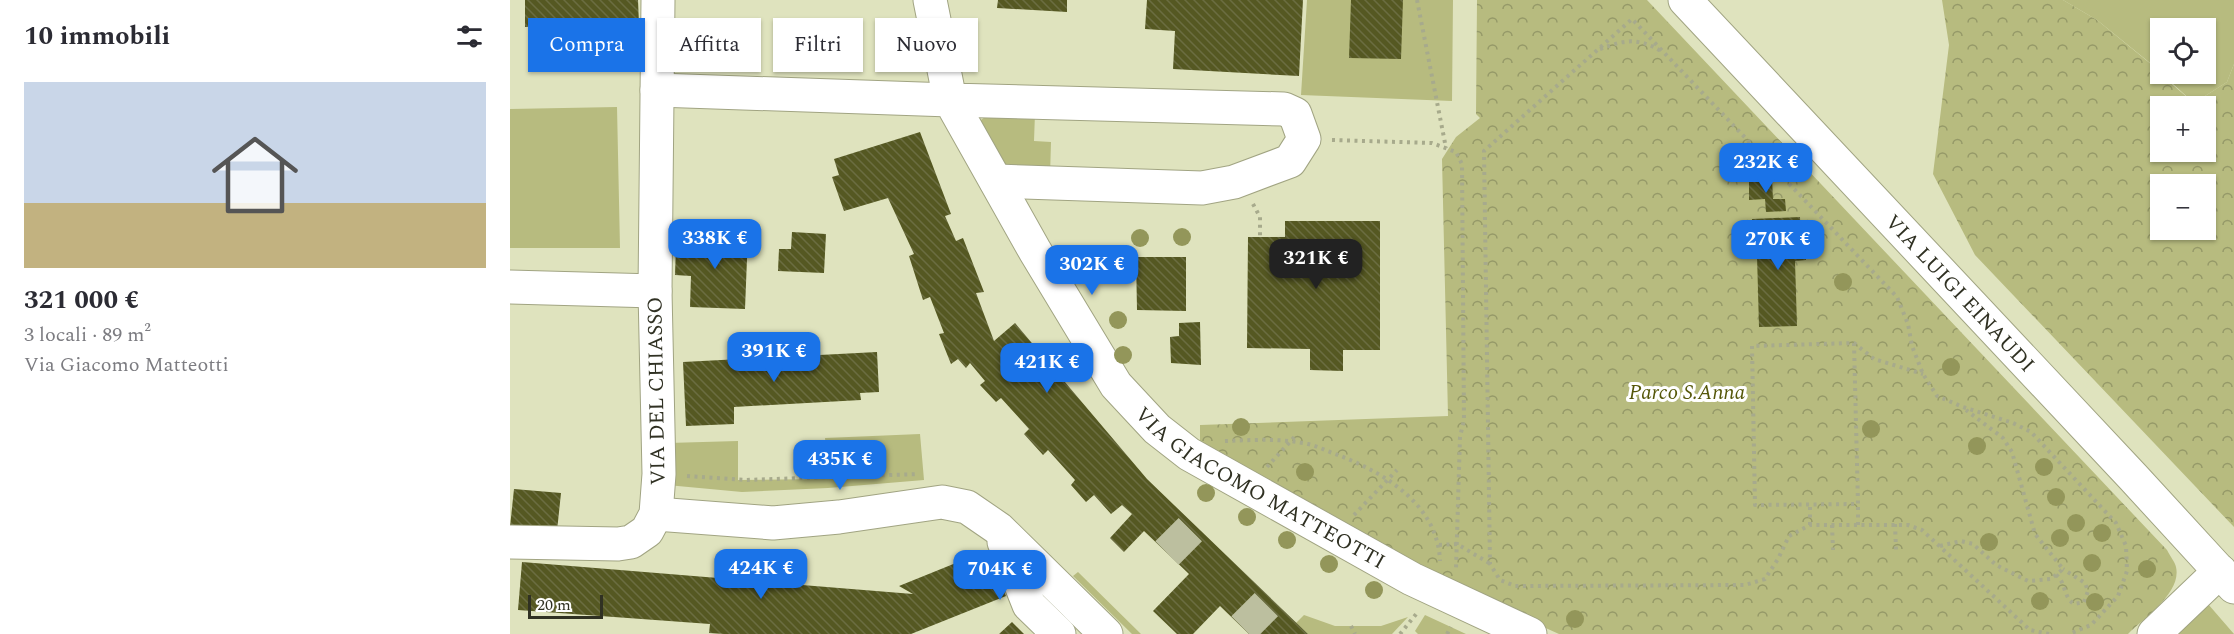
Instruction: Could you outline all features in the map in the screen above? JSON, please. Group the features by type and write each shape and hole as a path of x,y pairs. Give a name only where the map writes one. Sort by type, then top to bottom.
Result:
{"street":[{"name":"VIA DEL CHIASSO","path":"510,542 618,544 631,542 647,531 656,514 659,446 655,291 658,0"},
{"name":"VIA GIACOMO MATTEOTTI","path":"930,0 950,100 1035,250 1116,385 1157,429 1189,453 1402,573 1439,603 1530,634"},
{"name":"VIA LUIGI EINAUDI","path":"1685,0 2227,579"},
{"path":"657,90 1284,109 1295,114 1304,139 1290,161 1234,182 1202,188 996,181"},
{"path":"510,287 655,291"},
{"path":"656,514 773,523 839,517 942,502 967,507 999,530 1106,634"},
{"path":"999,530 1029,605 1059,634"},
{"path":"2154,634 2227,579"}],"path":[{"path":"1418,0 1446,148"},
{"path":"1490,564 1484,151 1632,19 1897,297 1908,324 1911,346 1923,374 1937,396 2031,432 2116,523 2126,546 2127,571 2118,596 2091,625 2070,634"},
{"path":"1597,50 1619,42 1634,41 1648,44 1667,55"},
{"path":"1304,139 1432,142 1456,152 1462,164 1464,420 1460,438 1457,544 1439,603 1400,634"},
{"path":"1858,504 1755,505 1752,346 1854,343 1874,359 1923,374"},
{"path":"1854,343 1858,525"},
{"path":"1963,407 2003,438 2012,452 2035,534 2063,569 2085,583 2088,591 2084,602 2074,604 2068,600 2062,579 2056,575"},
{"path":"1259,475 1297,434"},
{"path":"1216,443 1261,439 1308,444 1365,465 1398,485 1424,513 1440,545 1440,568"},
{"path":"1352,516 1397,470"},
{"path":"1810,504 1810,525"},
{"path":"1895,524 1896,550"},
{"path":"1440,545 1457,544 1490,564 1500,580 1515,586 1745,585 1765,579 1789,536 1810,525 1908,525 1922,530 2030,630 2049,634"},
{"path":"1832,525 1833,550"},
{"path":"1940,546 1961,541 1972,544 1996,565 2028,581 2051,579 2063,569"},
{"path":"1351,626 1356,634"}],"green space":[{"path":"1307,0 1453,0 1452,101 1301,95"},
{"name":"Parco S.Anna","path":"1477,0 1647,0 2167,550 2175,565 2176,577 2168,595 2128,634 1559,634 1464,591 1200,442 1200,425 1448,416 1442,159 1456,137 1480,118 1476,114"},
{"path":"1942,0 2063,0 2097,20 2150,63 2150,84 2172,84 2186,96 2150,96 2150,162 2216,162 2216,96 2205,96 2227,82 2234,64 2234,527 1975,255 1933,174 1949,45"},
{"path":"2063,0 2234,0 2234,64 2227,82 2205,96 2186,96 2173,84 2216,84 2216,18 2150,18 2150,63 2097,20"},
{"path":"617,107 620,248 510,248 510,109"},
{"path":"1035,113 1034,141 1051,142 1050,176 1001,175 977,125 987,116 995,114"},
{"path":"920,434 924,480 742,492 667,485 668,443 738,441 738,480 820,479 829,478 825,438"},
{"path":"1078,572 1141,634 1132,634 1073,576"},
{"path":"2208,604 2234,634 2176,634"},
{"path":"1304,615 1335,626 1381,626 1408,617 1392,634 1308,634 1296,623"},
{"path":"1425,615 1466,634 1418,634 1415,631"}],"building":[{"path":"525,0 638,0 639,18 528,18 528,27 525,27"},
{"path":"998,0 1067,0 1067,12 997,8"},
{"path":"1147,0 1303,0 1299,76 1173,69 1175,31 1145,29"},
{"path":"1351,0 1403,0 1401,59 1349,58"},
{"path":"920,132 951,214 945,216 956,241 963,238 984,292 976,293 994,341 1015,323 1147,479 1308,634 1249,634 1220,606 1193,634 1177,634 1153,611 1189,574 1144,531 1124,552 1110,538 1132,514 1122,505 1111,514 1094,495 1086,502 1071,485 1075,480 1048,450 1043,455 1024,434 1029,429 1001,398 996,402 980,385 985,381 970,363 966,368 958,359 951,364 939,334 944,333 930,297 923,300 909,256 914,254 888,198 844,211 832,177 839,175 834,159"},
{"path":"1749,178 1772,178 1773,199 1785,199 1786,211 1766,212 1765,199 1749,200"},
{"path":"1800,217 1801,242 1806,242 1806,260 1795,261 1797,326 1759,327 1757,255 1795,254 1795,242 1753,244 1752,219"},
{"path":"1285,221 1380,221 1380,350 1343,350 1343,371 1310,370 1310,349 1247,348 1248,237 1285,237"},
{"path":"693,232 748,234 745,309 690,307 691,276 675,275 676,246 692,247"},
{"path":"792,232 826,234 824,273 778,271 779,249 791,249"},
{"path":"1136,257 1186,257 1186,311 1137,310"},
{"path":"1200,322 1201,365 1171,363 1170,337 1179,336 1179,323"},
{"path":"877,352 879,392 860,393 861,400 734,407 734,424 686,426 683,362"},
{"path":"514,489 561,493 557,531 510,527"},
{"path":"988,550 1006,596 911,634 724,634 709,633 710,624 518,610 522,562 913,594 899,586"},
{"path":"1012,622 1024,634 999,634"}],"tunnel":[{"path":"1167,553 1195,525"},
{"path":"1243,628 1272,599"}]}
